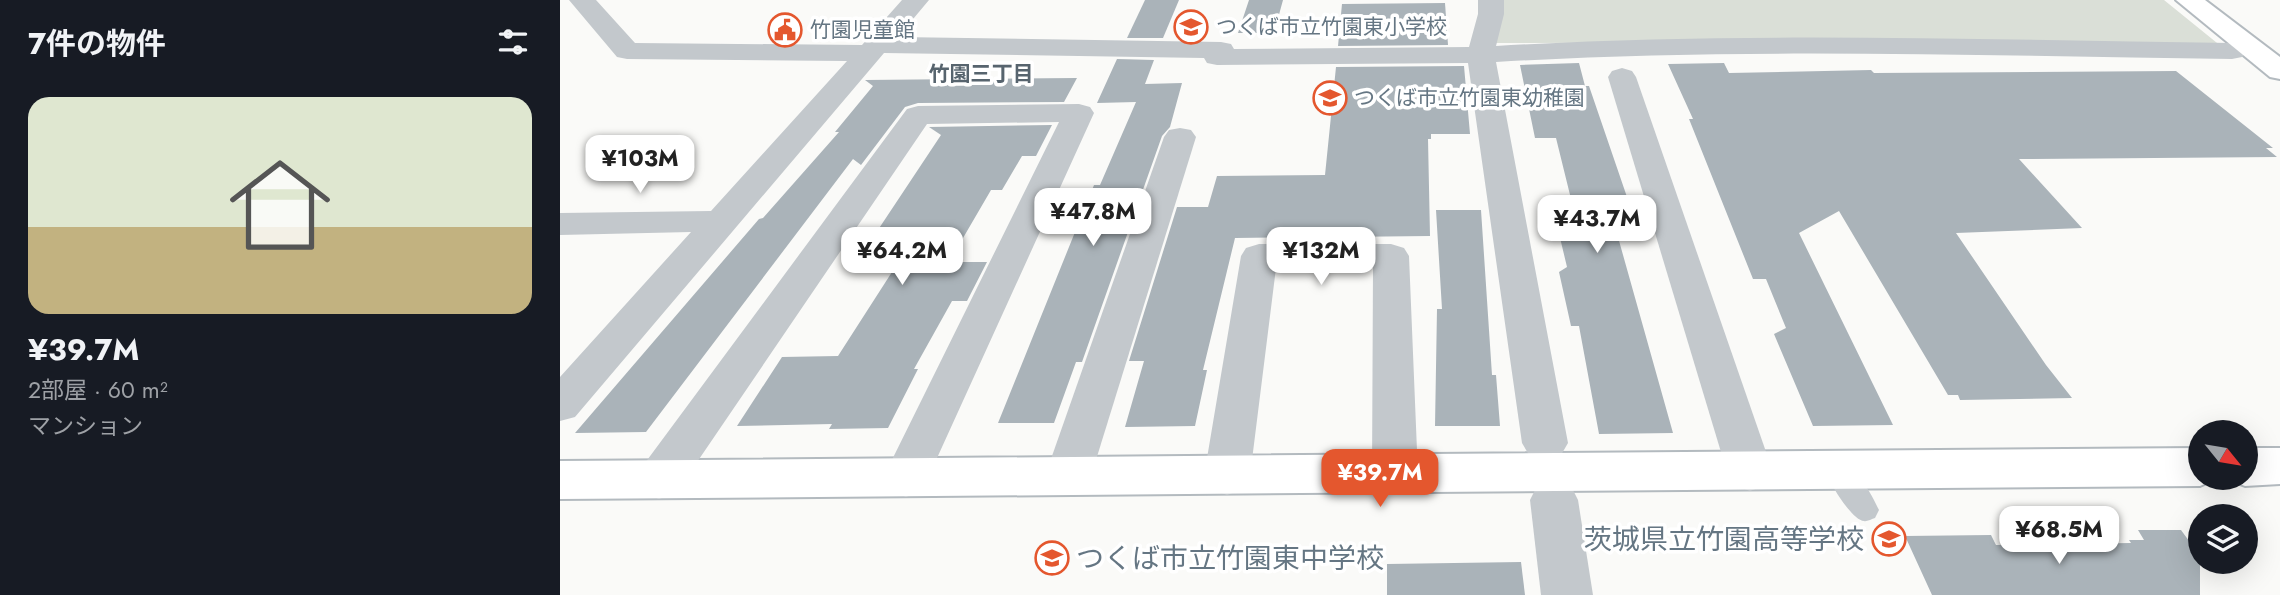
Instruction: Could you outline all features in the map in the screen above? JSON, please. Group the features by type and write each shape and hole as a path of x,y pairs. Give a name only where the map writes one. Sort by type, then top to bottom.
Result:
{"street":[{"path":"560,4 575,0"},
{"path":"582,0 627,51 869,54 1072,46 1079,49 1221,50 1217,57 1481,55 1625,47 1852,46 2232,51"},
{"path":"1491,0 1493,10 1483,38 1481,55 1545,443"},
{"path":"2189,0 2280,71"},
{"path":"560,405 913,3"},
{"path":"1622,78 1750,472"},
{"path":"659,480 918,115 1079,113 906,478"},
{"path":"1068,476 1180,137"},
{"path":"560,224 722,221"},
{"path":"1227,476 1259,256 1391,256 1395,475"},
{"path":"2258,467 2280,466"},
{"path":"560,480 2188,467"},
{"path":"1554,500 1567,595"}],"lane":[{"path":"1838,471 1865,509"}],"shaded area":[{"path":"1500,0 2164,0 2222,47 1851,42 1491,43"}],"building":[{"path":"1145,0 1179,0 1163,38 1127,38"},
{"path":"1249,0 1283,0 1274,33 1238,33"},
{"path":"1445,3 1448,45 1338,46 1342,4"},
{"path":"1117,59 1154,60 1145,84 1182,83 1170,127 1162,136 1082,362 1076,362 1054,423 998,423 1094,185 1100,185 1136,102 1097,103"},
{"path":"1579,63 1585,86 1589,86 1627,197 1618,197 1624,217 1615,217 1616,230 1673,433 1599,434 1579,326 1571,326 1559,272 1567,267 1556,221 1564,221 1560,204 1572,203 1556,138 1535,138 1520,65"},
{"path":"1724,63 1729,73 1871,70 1874,73 2176,71 2273,148 2266,148 2277,157 2019,159 2082,228 1956,233 2046,365 2072,398 1960,400 1958,395 1948,395 1839,211 1799,233 1893,425 1813,426 1774,334 1786,328 1766,279 1753,279 1689,119 1693,119 1668,64"},
{"path":"1464,66 1470,134 1431,134 1431,139 1428,139 1430,236 1235,238 1203,370 1207,370 1195,426 1125,427 1144,361 1129,361 1177,207 1208,207 1217,176 1325,175 1336,67"},
{"path":"1077,78 1064,102 918,103 905,107 861,165 853,159 646,432 575,433 759,219 763,218 839,132 835,132 873,86 865,80"},
{"path":"1052,125 1036,156 1022,156 1002,190 991,190 949,262 987,262 967,301 952,301 914,369 918,369 888,428 829,429 832,424 737,426 782,357 838,356 892,272 850,272 941,135 929,127"},
{"path":"1436,210 1481,210 1492,375 1496,375 1500,426 1435,426 1437,309 1442,309"},
{"path":"2138,530 2181,530 2188,540 2188,574 2200,574 2200,595 1932,595 1905,536 1991,535 1996,545 2131,543 2129,540 2144,540"},
{"path":"1521,562 1525,595 1387,595 1387,564"}],"place":[{"name":"つくば市立竹園東小学校","path":"1191,27"},
{"name":"竹園児童館","path":"785,30"},
{"name":"つくば市立竹園東幼稚園","path":"1330,98"},
{"name":"茨城県立竹園高等学校","path":"1889,539"},
{"name":"つくば市立竹園東中学校","path":"1052,558"}],"district":[{"name":"竹園三丁目","path":"981,74"}]}
